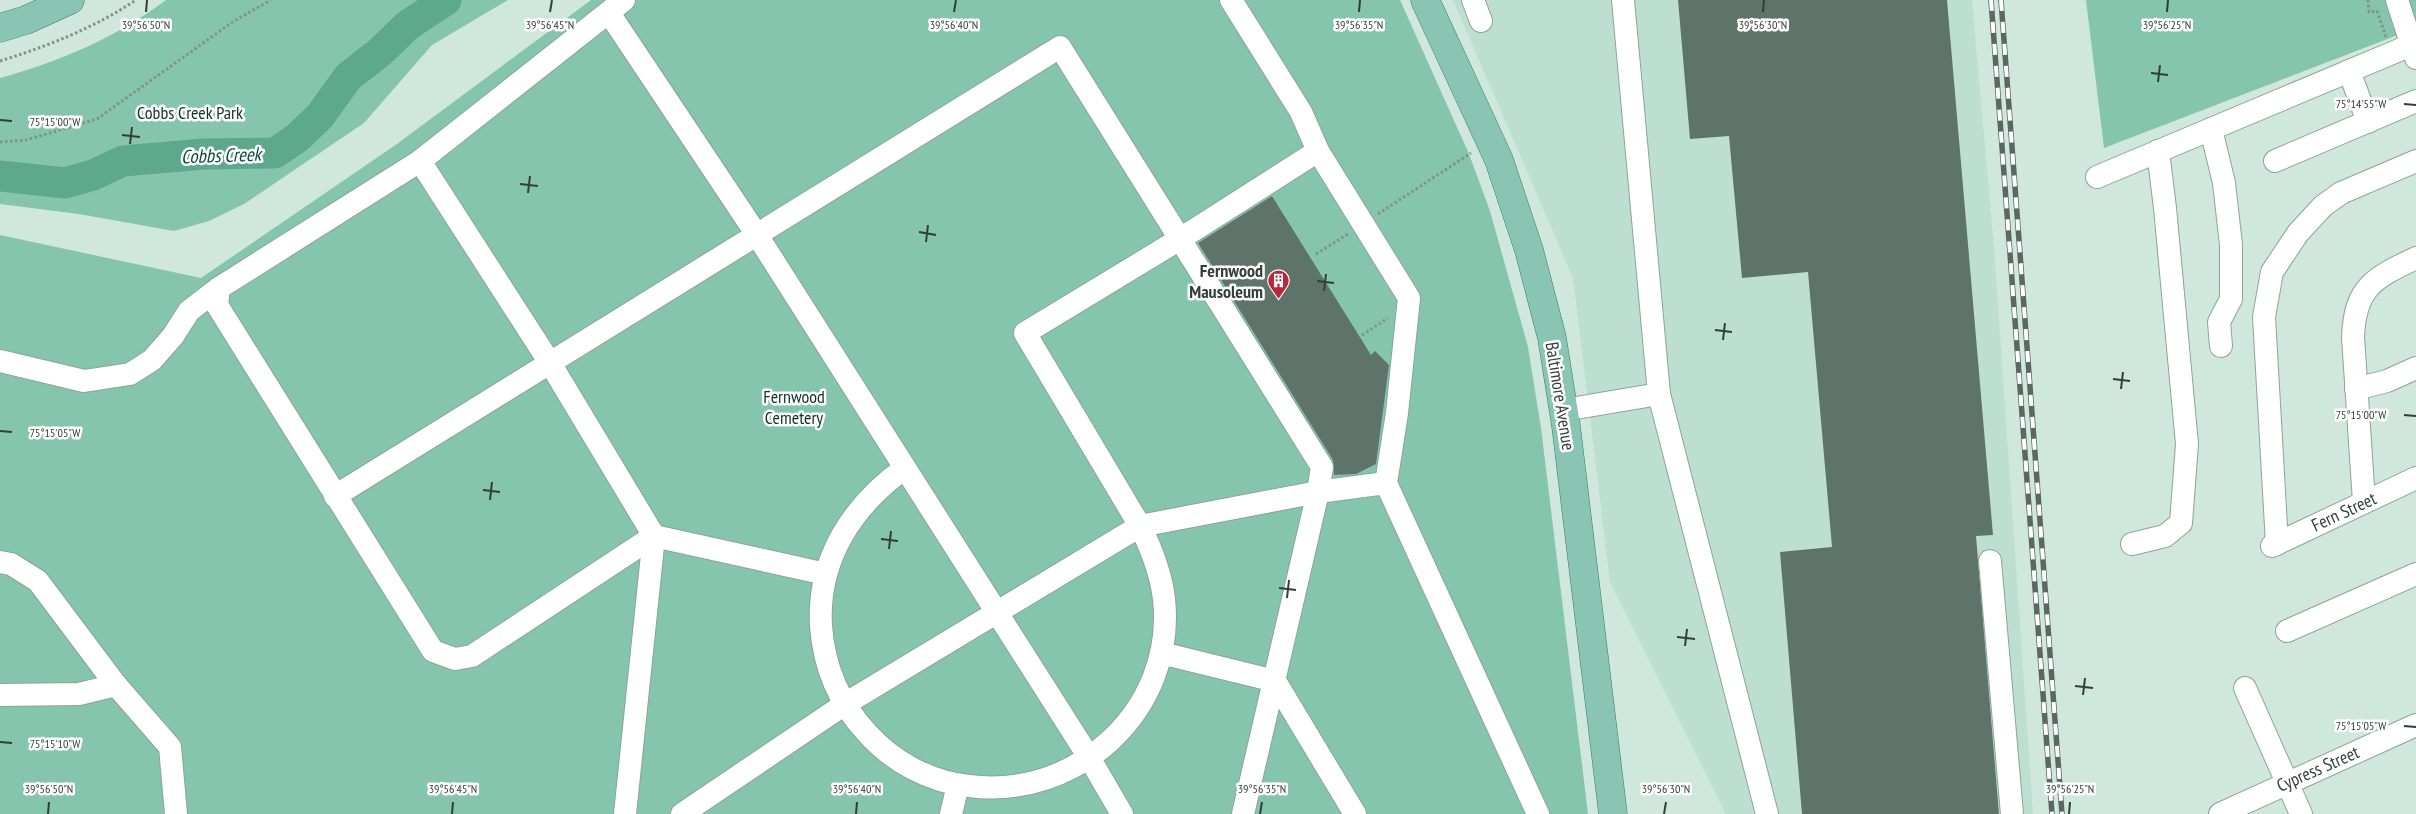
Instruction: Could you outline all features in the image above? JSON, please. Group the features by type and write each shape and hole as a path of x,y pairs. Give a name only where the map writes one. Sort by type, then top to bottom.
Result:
{"main road":[{"path":"0,28 26,20 70,0"},
{"name":"Baltimore Avenue","path":"1425,0 1480,114 1516,208 1550,329 1564,410 1613,814"}],"street":[{"path":"1231,0 1301,112 1318,151 1409,298 1397,413 1386,483 1538,814"},
{"path":"1623,0 1659,394 1767,814"},
{"path":"2097,177 2350,71 2409,50 2397,0"},
{"path":"0,361 84,381 130,374 152,360 173,336 189,311 219,288 420,161 616,6 757,235 1090,759 1122,814"},
{"path":"335,496 1060,47 1322,467 1275,681 1243,814"},
{"path":"2350,71 2368,122"},
{"path":"2276,161 2416,101"},
{"path":"2211,129 2224,183 2231,245 2231,299 2219,322 2221,346"},
{"path":"905,468 883,483 852,517 834,548 826,574 821,611 823,641 832,677 845,704 874,742 893,757 913,769 958,785 985,788 1013,788 1040,782 1066,772 1090,759 1122,730 1142,702 1153,678 1161,653 1164,627 1164,601 1160,574 1152,550 1140,526 1024,333 1180,239 1318,151"},
{"path":"2132,544 2165,536 2181,523 2186,454 2179,355 2158,151"},
{"path":"420,161 550,363 654,536 625,814"},
{"name":"Fern Street","path":"2416,161 2341,193 2323,206 2298,233 2272,272 2264,317 2274,545 2416,478"},
{"path":"2364,502 2353,337 2355,311 2359,300 2372,281 2416,258"},
{"path":"219,288 217,305 433,651 454,659 472,656 654,536 826,574"},
{"path":"2356,389 2387,381 2416,368"},
{"path":"1564,410 1659,394"},
{"path":"682,814 845,704 1140,526 1318,492 1386,483"},
{"path":"1990,561 2012,814"},
{"path":"0,562 11,564 38,581 116,685 170,747 176,814"},
{"path":"2287,631 2416,574"},
{"path":"1161,653 1275,681 1355,814"},
{"path":"0,695 79,694 116,685"},
{"path":"2244,688 2301,814"},
{"name":"Cypress Street","path":"2220,814 2416,725"},
{"path":"950,814 958,785"}],"path":[{"path":"0,61 50,45 115,14 136,0"},
{"path":"0,142 26,140 97,119 227,26 271,0"},
{"path":"2368,0 2370,12 2377,11 2409,50"},
{"path":"1316,254 1471,153"},
{"path":"1362,335 1408,305"}],"shaded area":[{"path":"1453,0 1972,0 1994,247 2033,814 1726,814 1610,582 1573,278"}],"green space":[{"name":"Cobbs Creek Park","path":"166,0 508,0 432,45 364,123 244,204 209,221 174,231 79,214 0,204 0,78 22,72 87,47 128,26"},
{"name":"Fernwood Cemetery","path":"591,0 1400,0 1469,154 1490,211 1528,347 1541,428 1588,814 0,814 0,235 201,278 397,144"},
{"path":"2086,0 2416,0 2416,28 2104,148"}],"building":[{"path":"1678,0 1947,0 1993,535 1976,536 1999,814 1802,814 1780,552 1832,547 1808,272 1742,278 1729,136 1690,139"},
{"name":"Fernwood Mausoleum","path":"1272,196 1371,355 1375,351 1389,365 1376,464 1356,474 1334,475 1333,460 1198,243"}],"waterway":[{"name":"Cobbs Creek","path":"0,176 65,183 93,175 123,161 204,154 275,153 297,138 320,116 348,77 380,52 408,25 446,0"}],"railway":[{"path":"1991,0 2052,814"},
{"path":"2001,0 2062,814"}],"place":[{"name":"Fernwood Mausoleum","path":"1279,300"}]}
